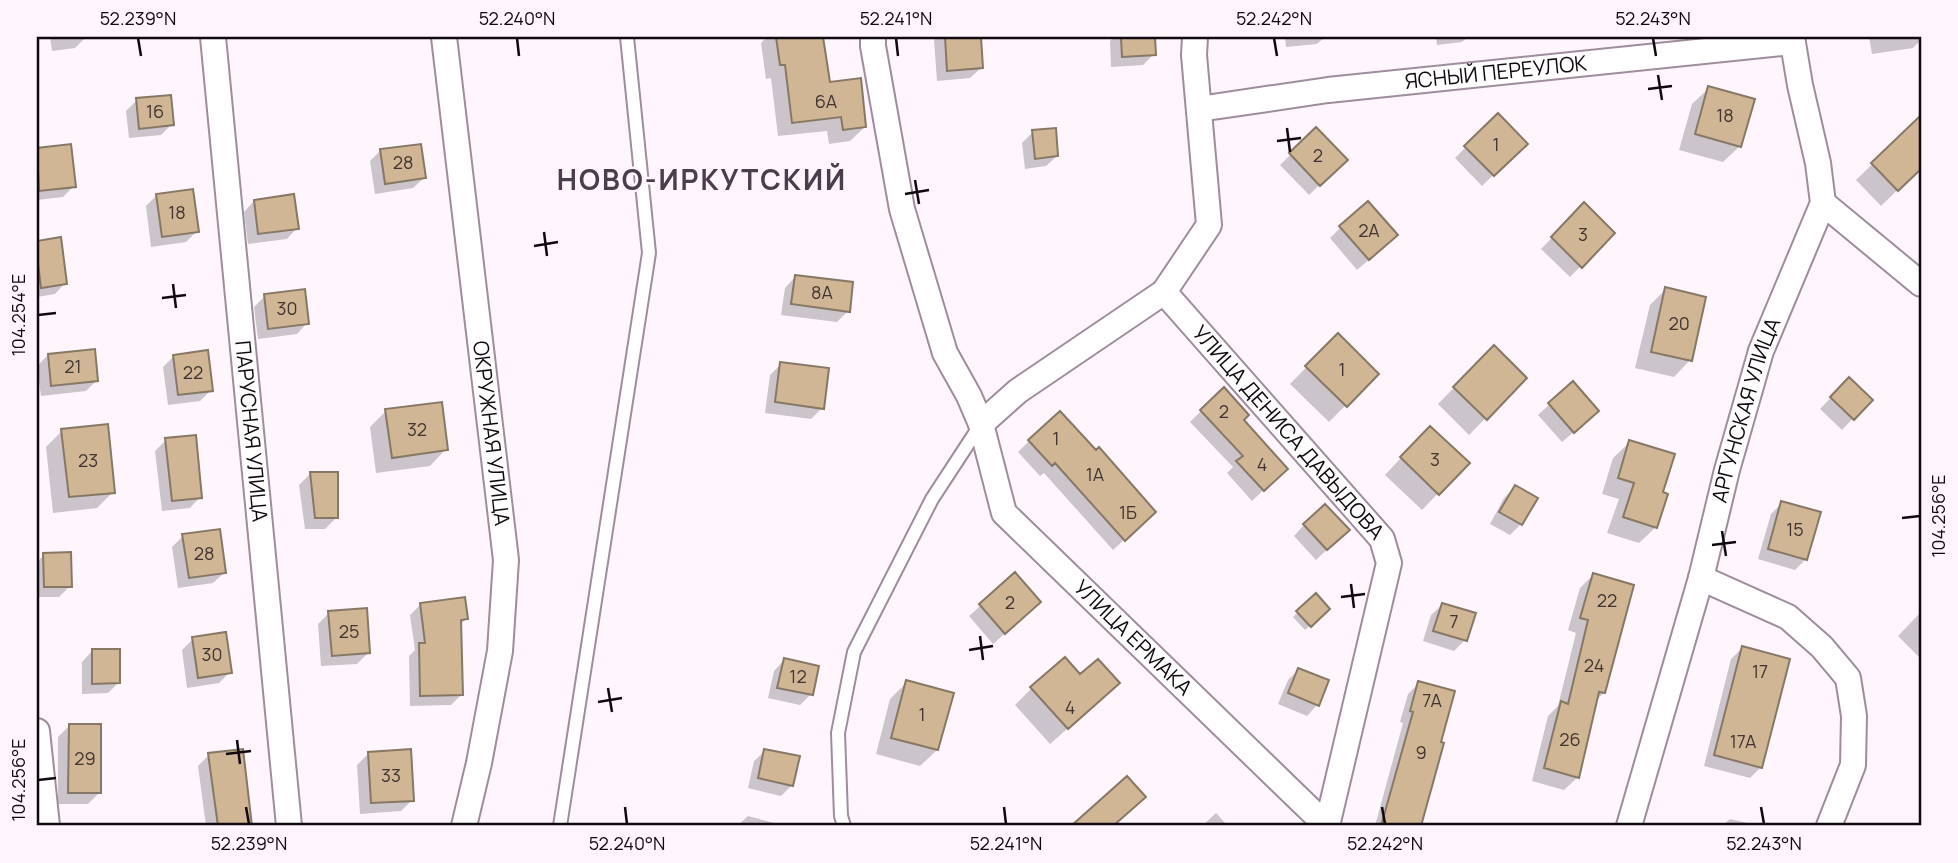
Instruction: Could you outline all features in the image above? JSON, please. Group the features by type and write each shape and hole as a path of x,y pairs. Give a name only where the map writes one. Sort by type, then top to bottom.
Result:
{"street":[{"name":"ПАРУСНАЯ УЛИЦА","path":"213,37 289,826"},
{"name":"ОКРУЖНАЯ УЛИЦА","path":"444,37 506,560 500,652 464,826"},
{"name":"УЛИЦА ЕРМАКА","path":"873,37 902,209 945,353 981,424 1004,513 1327,826"},
{"name":"ЯСНЫЙ ПЕРЕУЛОК","path":"1199,108 1328,90 1792,39"},
{"name":"АРГУНСКАЯ УЛИЦА","path":"1629,826 1701,578 1727,470 1761,351 1822,203 1818,163 1792,39"},
{"path":"981,424 1017,391 1164,292 1209,225 1195,46"},
{"path":"1822,203 1921,284"},
{"name":"УЛИЦА ДЕНИСА ДАВЫДОВА","path":"1164,292 1382,539 1389,563 1327,826"},
{"path":"1701,578 1788,617 1822,647 1847,678 1854,716 1853,765 1829,826"},
{"path":"37,731 47,826"}],"lane":[{"path":"560,826 649,253 627,37"},
{"path":"844,826 841,816 838,733 854,652 932,499 981,424"}],"building":[{"path":"776,37 823,37 830,82 861,78 866,127 843,130 841,117 792,123 785,65 780,65"},
{"path":"945,37 981,37 983,68 947,71"},
{"path":"1121,37 1155,37 1156,55 1122,57"},
{"path":"1708,86 1755,99 1741,147 1695,134"},
{"path":"171,95 174,125 139,129 136,98"},
{"path":"1498,113 1528,144 1494,176 1464,146"},
{"path":"1921,115 1921,169 1898,191 1871,163"},
{"path":"1316,127 1348,160 1320,186 1289,153"},
{"path":"1056,128 1058,156 1035,159 1032,130"},
{"path":"71,144 76,187 39,191 37,148"},
{"path":"421,144 426,178 385,184 380,149"},
{"path":"193,189 199,232 162,237 156,194"},
{"path":"294,194 299,229 258,234 254,200"},
{"path":"1368,201 1398,235 1369,260 1339,226"},
{"path":"1584,202 1615,233 1582,268 1551,237"},
{"path":"61,237 67,284 41,288 37,241"},
{"path":"795,275 853,282 850,312 791,304"},
{"path":"1665,287 1706,297 1692,361 1651,352"},
{"path":"305,289 309,324 268,329 264,294"},
{"path":"1338,333 1379,374 1347,407 1305,366"},
{"path":"1494,345 1527,378 1487,420 1453,387"},
{"path":"95,349 98,381 51,386 48,354"},
{"path":"208,350 213,391 178,395 173,355"},
{"path":"780,362 829,368 824,409 775,402"},
{"path":"1849,377 1873,400 1854,420 1830,397"},
{"path":"1573,381 1599,411 1574,433 1548,403"},
{"path":"1224,387 1249,415 1244,420 1288,469 1264,491 1236,461 1243,456 1200,410"},
{"path":"442,402 448,450 392,458 385,409"},
{"path":"1060,411 1096,450 1099,447 1156,512 1125,541 1055,463 1052,466 1028,440"},
{"path":"108,424 115,493 69,497 61,429"},
{"path":"1430,426 1470,463 1439,495 1400,457"},
{"path":"196,435 202,498 172,501 165,438"},
{"path":"1629,440 1675,454 1663,492 1668,494 1657,528 1623,517 1634,483 1618,478"},
{"path":"310,472 338,472 338,518 315,518"},
{"path":"1515,485 1538,498 1522,525 1499,512"},
{"path":"1781,501 1821,512 1807,560 1768,549"},
{"path":"1325,504 1350,530 1327,550 1303,524"},
{"path":"220,529 226,573 189,578 182,534"},
{"path":"71,552 72,587 44,587 43,553"},
{"path":"1015,572 1041,602 1005,634 979,604"},
{"path":"1593,573 1634,585 1605,693 1599,692 1579,778 1544,768 1561,701 1568,704 1588,620 1580,618"},
{"path":"1316,593 1330,609 1311,627 1296,611"},
{"path":"465,597 468,619 461,620 463,695 420,696 419,643 425,643 420,603"},
{"path":"1442,603 1476,613 1467,641 1433,631"},
{"path":"367,608 370,653 332,656 328,611"},
{"path":"226,632 232,673 198,678 192,637"},
{"path":"1742,646 1790,659 1762,768 1714,755"},
{"path":"92,649 120,649 120,683 92,684"},
{"path":"1065,657 1080,674 1098,659 1120,683 1068,729 1030,687"},
{"path":"784,658 819,666 813,695 777,688"},
{"path":"1298,668 1329,680 1319,706 1288,693"},
{"path":"906,680 954,693 938,750 891,738"},
{"path":"1418,681 1455,691 1441,742 1444,743 1421,826 1381,826 1413,712 1410,711"},
{"path":"69,724 101,724 101,793 68,793"},
{"path":"243,749 252,826 218,826 208,753"},
{"path":"411,749 414,801 371,803 368,752"},
{"path":"764,749 800,756 793,786 758,778"},
{"path":"1127,776 1146,797 1113,826 1071,826"}],"district":[{"name":"НОВО-ИРКУТСКИЙ","path":"702,180"}]}
